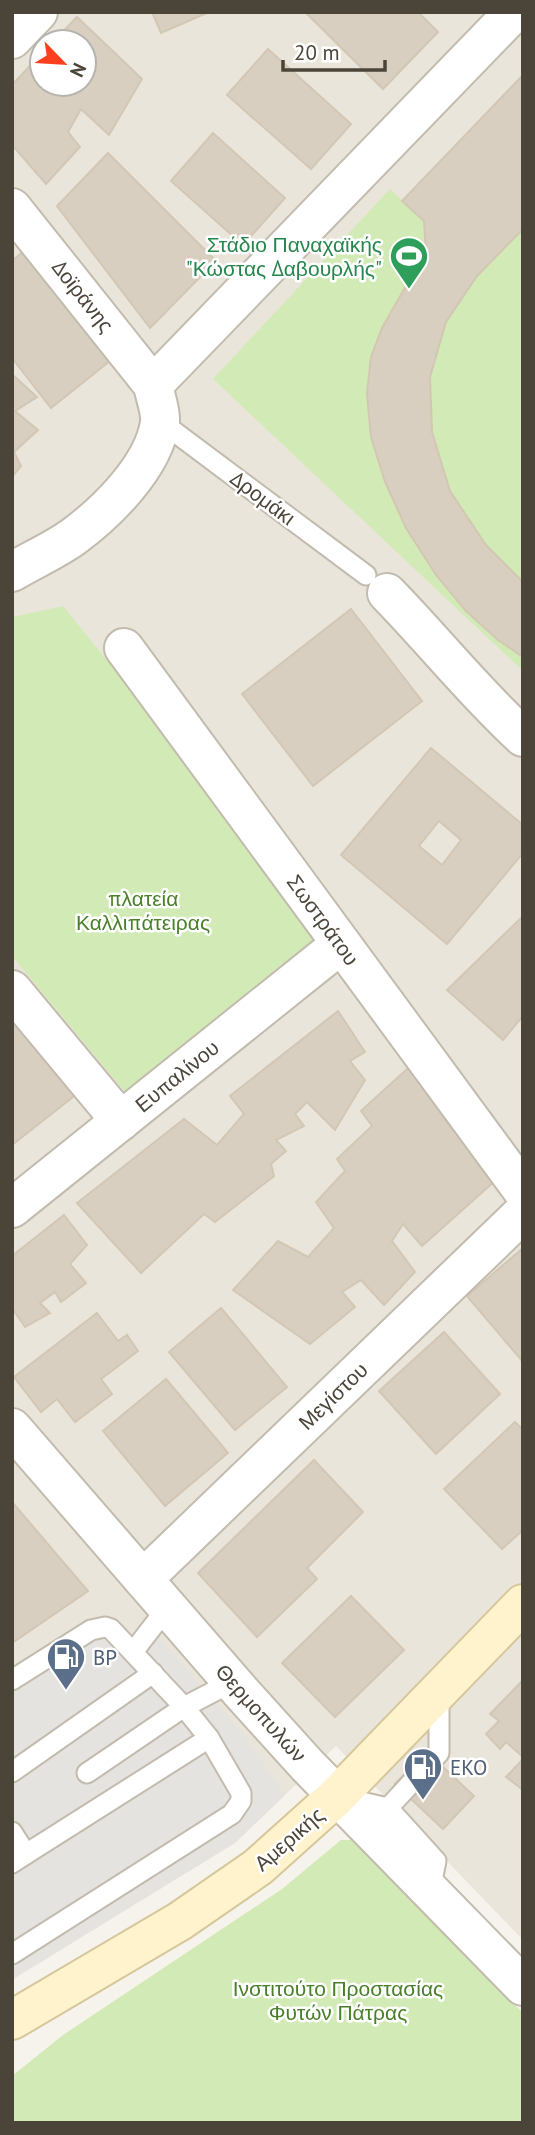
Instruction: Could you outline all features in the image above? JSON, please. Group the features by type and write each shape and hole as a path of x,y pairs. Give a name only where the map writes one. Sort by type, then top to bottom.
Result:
{"street":[{"path":"12,39 37,12"},
{"path":"12,572 73,537 113,502 135,477 152,449 157,403 514,12"},
{"name":"Δοϊράνης","path":"12,208 157,403"},
{"path":"377,584 436,643 487,704 523,737"},
{"name":"Σωστράτου","path":"124,648 523,1191"},
{"name":"Ευπαλίνου","path":"12,1208 341,944"},
{"path":"12,990 121,1121"},
{"name":"Μεγίστου","path":"143,1579 523,1213"},
{"name":"Θερμοπυλών","path":"12,1428 167,1608 336,1797 522,1985"},
{"name":"Αμερικής","path":"12,2020 86,1978 222,1893 288,1842 336,1797 523,1604"}],"lane":[{"name":"Δρομάκι","path":"157,403 377,584"},
{"path":"133,1652 167,1608"},
{"path":"12,1680 98,1628 111,1629 184,1707 209,1738 241,1793 237,1808 12,1954"},
{"path":"12,1772 153,1673"},
{"path":"88,1773 184,1707 232,1682"},
{"path":"388,1808 439,1753 439,1690"},
{"path":"12,1832 19,1859 209,1738"},
{"path":"336,1797 388,1808 436,1861 430,1891"}],"shaded area":[{"path":"12,12 523,12 523,1940 336,1746 235,1843 12,1980"},
{"path":"109,1619 133,1651 154,1632 242,1732 285,1795 235,1843 12,1979 12,1690"}],"green space":[{"name":"Στάδιο Παναχαϊκής \"Κώστας Δαβουρλής\"","path":"523,75 523,671 213,379 390,189 402,200"},
{"name":"πλατεία Καλλιπάτειρας","path":"63,606 245,831 325,937 125,1092 12,956 12,617"},
{"name":"Ινστιτούτο Προστασίας Φυτών Πάτρας","path":"341,1840 356,1840 523,2013 523,2123 12,2123 12,2076 63,2035 282,1889"}],"building":[{"path":"152,12 209,12 161,33"},
{"path":"418,12 438,32 383,89 306,13"},
{"path":"77,17 89,28 66,28"},
{"path":"98,37 142,79 109,135 81,109 68,132 80,147 46,184 12,145 12,85 28,68 28,98 98,98"},
{"path":"268,49 351,124 311,169 227,95"},
{"path":"523,75 523,229 477,276 446,322 430,377 432,432 450,491 486,545 523,582 523,657 498,640 466,611 436,575 406,528 385,482 371,437 367,394 371,357 382,328 426,251 424,221 402,201"},
{"path":"213,133 285,198 243,245 171,181"},
{"path":"108,153 216,261 150,328 57,206"},
{"path":"25,250 111,360 51,408 12,358 12,261"},
{"path":"13,375 37,397 15,411 38,430 14,452 21,466 12,477"},
{"path":"351,609 422,701 313,786 242,694"},
{"path":"431,748 523,825 523,853 447,944 341,855","holes":["439,821 461,840 442,865 419,846"]},
{"path":"523,916 523,1016 503,1040 447,990"},
{"path":"12,1008 78,1093 12,1145"},
{"path":"338,1011 365,1052 350,1061 365,1080 335,1130 307,1102 295,1114 304,1126 276,1140 286,1151 271,1164 274,1176 215,1222 204,1214 141,1273 77,1203 184,1119 217,1145 244,1114 230,1096"},
{"path":"418,1059 497,1179 422,1246 403,1224 392,1241 415,1272 384,1305 361,1280 342,1292 355,1307 310,1344 233,1290 278,1241 308,1257 334,1228 316,1202 345,1171 337,1159 372,1126 361,1111"},
{"path":"64,1215 87,1245 70,1264 86,1283 61,1302 55,1292 40,1303 50,1313 25,1327 12,1308 12,1256"},
{"path":"523,1248 523,1362 467,1296"},
{"path":"221,1308 287,1387 235,1430 169,1352"},
{"path":"97,1313 118,1341 127,1335 138,1351 101,1379 112,1394 75,1422 57,1399 41,1412 14,1377"},
{"path":"444,1332 500,1394 436,1454 379,1391"},
{"path":"166,1379 228,1453 165,1506 103,1431"},
{"path":"515,1422 523,1430 523,1530 502,1549 444,1489"},
{"path":"314,1460 363,1512 307,1568 317,1579 257,1637 198,1573"},
{"path":"12,1502 88,1591 12,1643"},
{"path":"351,1596 404,1650 335,1717 282,1663"},
{"path":"523,1680 523,1757 506,1742 500,1749 486,1734 499,1721 490,1714"},
{"path":"426,1751 474,1796 443,1829 395,1784"},
{"path":"523,1759 523,1790 506,1777"}],"place":[{"name":"Στάδιο Παναχαϊκής \"Κώστας Δαβουρλής\"","path":"409,290"},
{"name":"BP","path":"66,1691"},
{"name":"EKO","path":"423,1801"}]}
